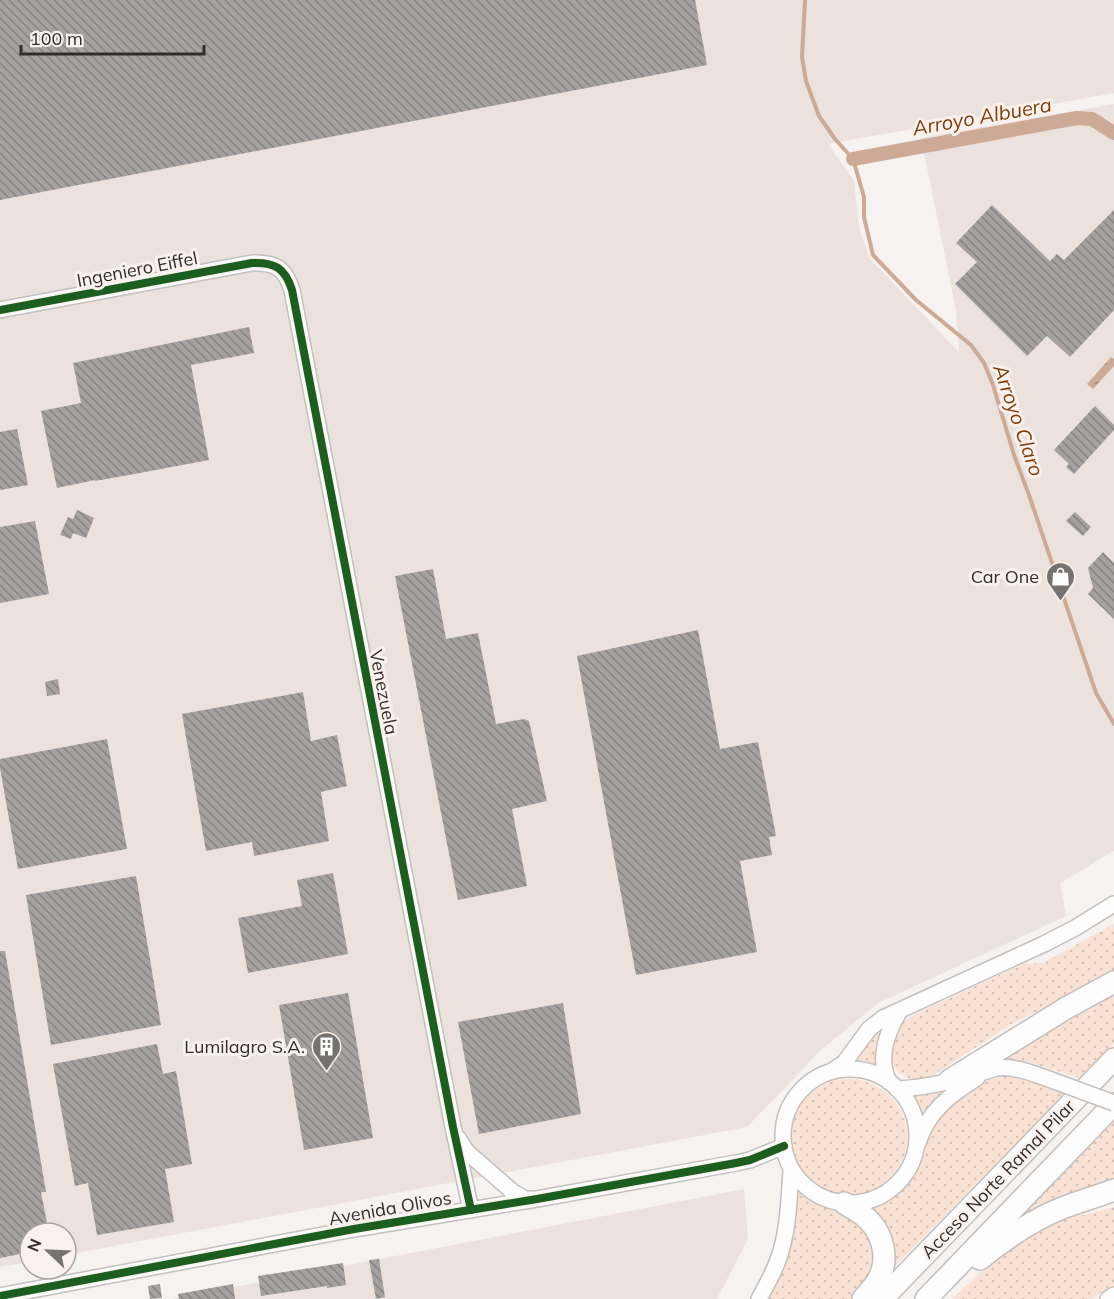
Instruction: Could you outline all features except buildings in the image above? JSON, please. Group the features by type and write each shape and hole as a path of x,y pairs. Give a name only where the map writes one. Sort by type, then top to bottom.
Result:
{"highway":[{"path":"950,1080 1068,1007 1114,982"},
{"name":"Acceso Norte Ramal Pilar","path":"882,1299 1114,1059"},
{"name":"Acceso Norte Ramal Pilar","path":"926,1299 1114,1103"},
{"path":"932,1299 1012,1234 1064,1207 1114,1190"},
{"path":"844,1203 865,1217 876,1229 883,1245 883,1270 863,1299"}],"street":[{"name":"Ingeniero Eiffel","path":"0,310 252,263 266,262 279,267"},
{"name":"Venezuela","path":"279,267 288,279 292,290 453,1127 471,1210"},
{"path":"986,1072 954,1093 939,1107 925,1124 910,1166 901,1179 889,1190 875,1198 860,1203 831,1201 809,1190 791,1171 784,1146 784,1125 790,1107 809,1083 844,1063 875,1023 1044,944 1114,904"},
{"path":"899,1012 886,1037 884,1053 886,1074 907,1102 914,1118 915,1151"},
{"path":"831,1071 865,1070 893,1085 909,1089 1005,1067 1024,1070 1114,1103"},
{"path":"453,1127 461,1145 467,1152 513,1192 525,1199 537,1199"},
{"name":"Avenida Olivos","path":"0,1296 354,1229 537,1199 743,1161 784,1146"},
{"path":"759,1299 775,1269 782,1248 789,1206 791,1171"},
{"path":"1108,1299 1114,1295"}],"shaded area":[{"path":"0,0 1114,0 1114,93 828,144 854,181 859,228 870,259 959,352 956,310 921,138 1114,104 1114,851 1060,883 1066,916 878,1003 820,1051 747,1127 78,1253 78,1221 18,1221 18,1264 0,1267"},
{"path":"1114,924 1114,975 1013,1023 929,1078 916,1080 905,1077 895,1068 890,1056 894,1031 903,1022 1023,964 1043,963"},
{"path":"1114,988 1114,1043 1081,1078 1025,1061 988,1060"},
{"path":"882,1025 875,1048 877,1067 857,1064 855,1062 863,1053 870,1037"},
{"path":"1005,1076 1022,1079 1065,1094 889,1272 869,1209 888,1201 900,1191 914,1173 930,1126 959,1098 988,1080"},
{"path":"849,1079 871,1084 890,1096 902,1115 907,1137 902,1159 890,1178 871,1190 849,1195 827,1190 808,1178 796,1159 791,1137 796,1115 808,1096 827,1084"},
{"path":"955,1084 931,1103 921,1117 911,1096"},
{"path":"1114,1117 1114,1184 1009,1227"},
{"path":"794,1188 820,1204 840,1210 866,1223 878,1268 855,1299 767,1299"},
{"path":"744,1189 748,1239 717,1299 172,1299"},
{"path":"1114,1207 1114,1284 1092,1299 952,1299 1025,1233 1061,1217 1085,1215"}],"water":[{"path":"1111,357 1114,359 1114,366 1093,389 1087,384"}],"waterway":[{"name":"Arroyo Claro","path":"805,0 802,57 806,81 819,116 853,159 864,197 864,217 873,255 916,300 971,345 984,363 1096,693 1114,724"},
{"name":"Arroyo Albuera","path":"853,159 1077,118 1092,119 1114,133"}],"cycle path":[{"path":"0,310 252,263 273,265 286,276 292,290 453,1127 471,1210"},
{"path":"0,1296 354,1229 736,1163 750,1160 784,1146"}],"place":[{"name":"Car One","path":"1060,602"},
{"name":"Lumilagro S.A.","path":"326,1072"}]}
